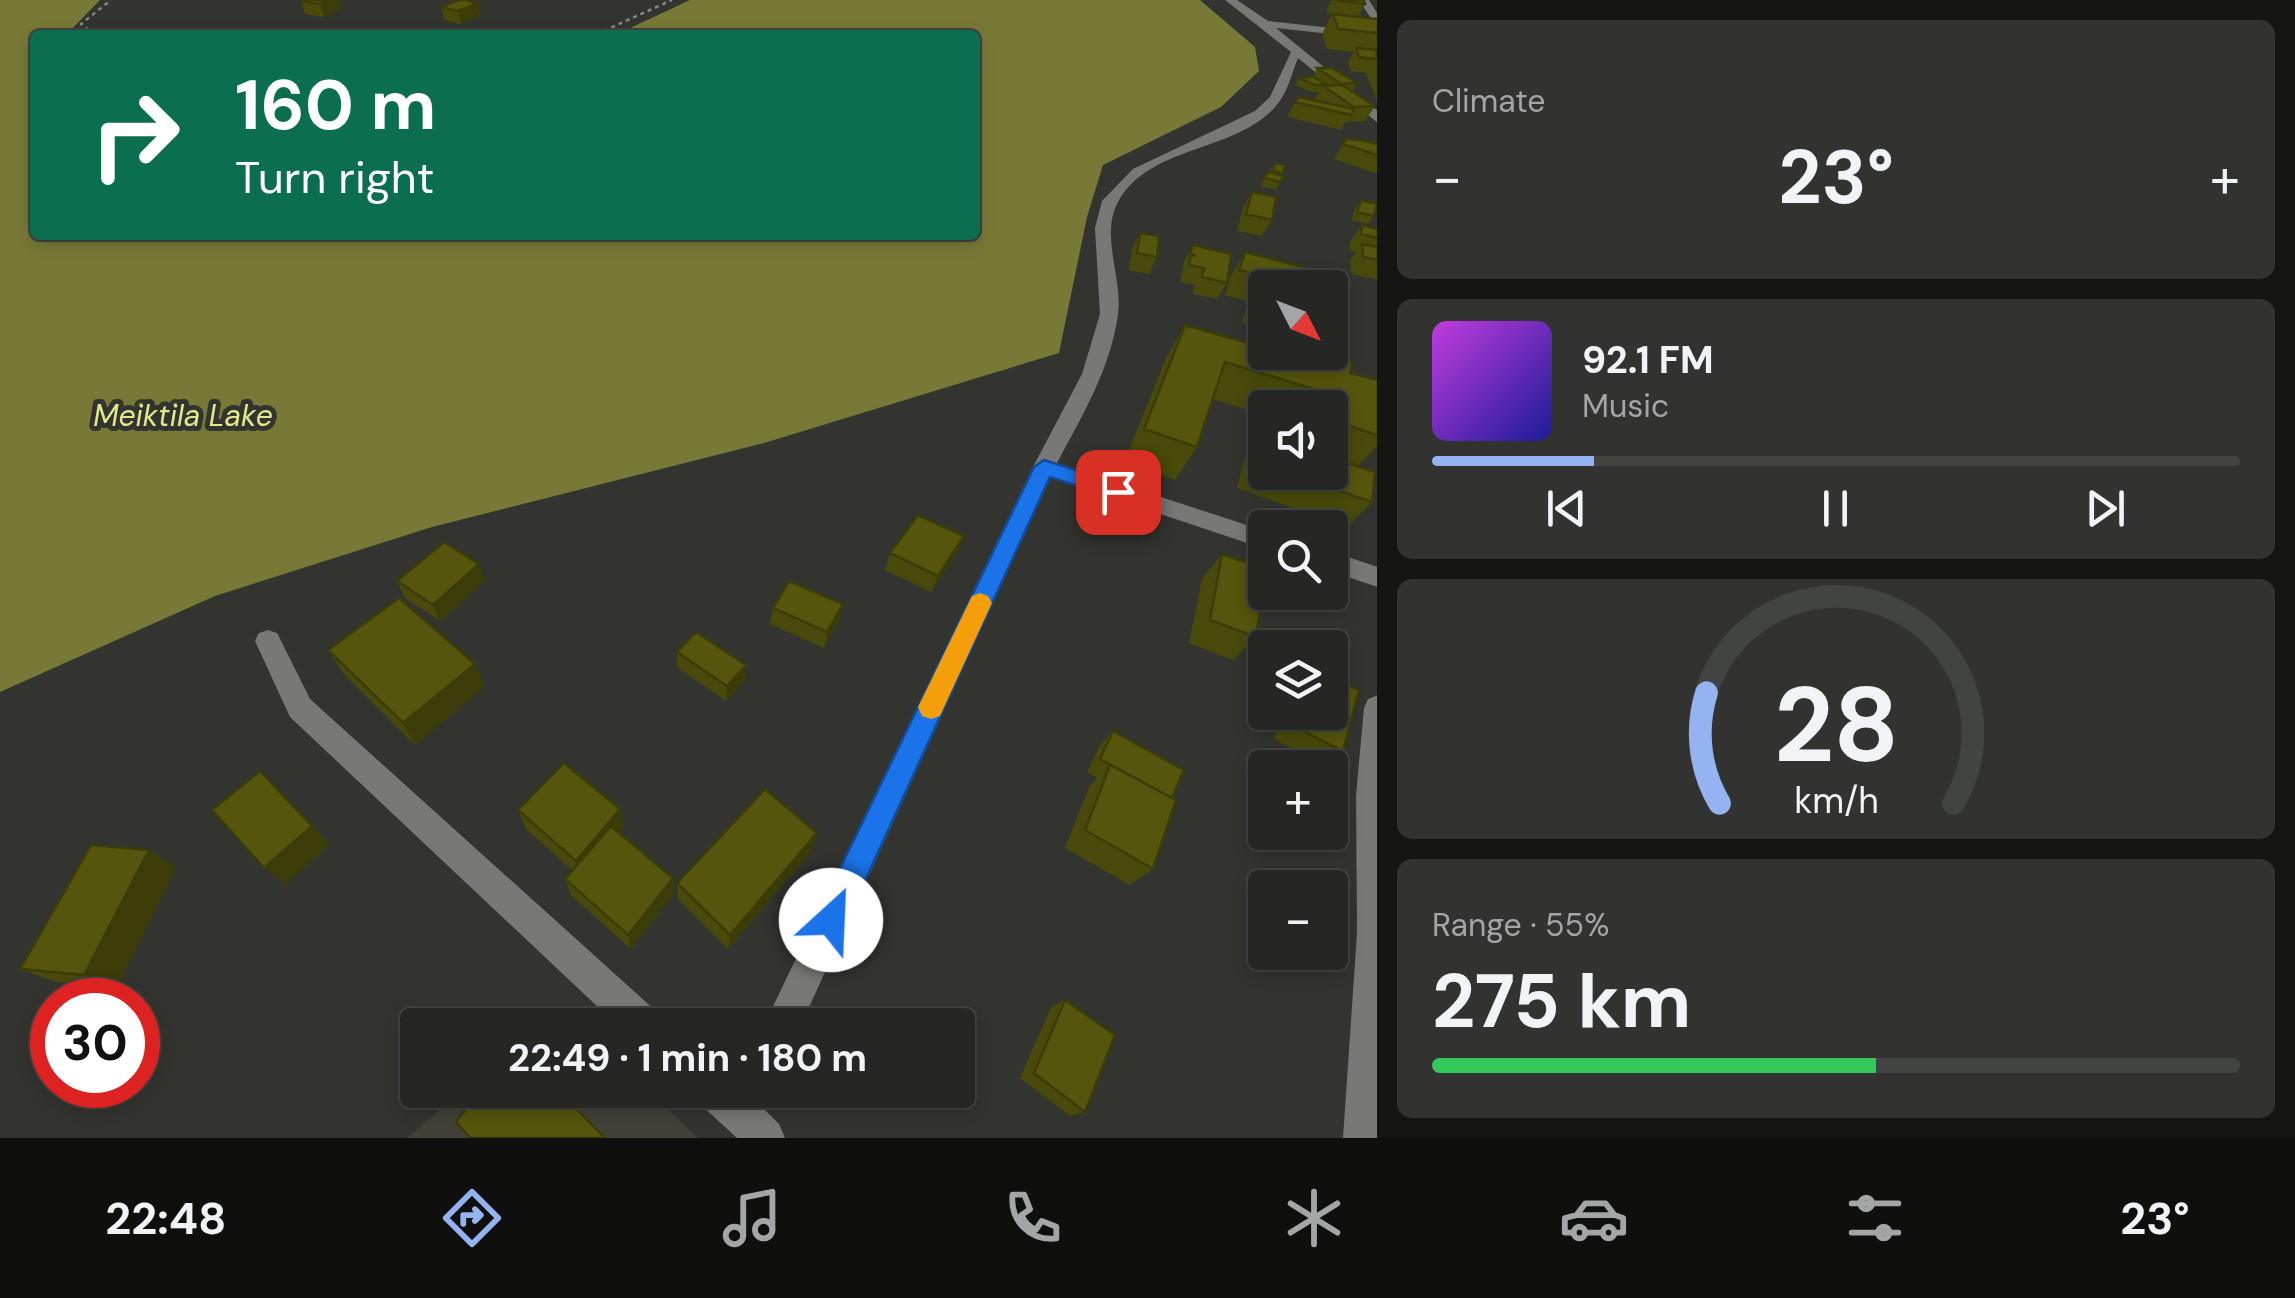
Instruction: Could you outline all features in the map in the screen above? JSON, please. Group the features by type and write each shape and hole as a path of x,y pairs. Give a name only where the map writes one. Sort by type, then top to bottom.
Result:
{"street":[{"path":"1230,0 1270,24 1298,52 1342,83 1377,118"},
{"path":"1364,1 1377,24"},
{"path":"1270,24 1377,36"},
{"path":"790,1008 1044,467 1095,371 1110,311 1105,273 1108,203 1121,187 1148,168 1263,113 1285,83 1290,59 1298,52"},
{"path":"1044,467 1248,534"},
{"path":"1348,568 1377,577"},
{"path":"268,640 300,708 626,1008"},
{"path":"1364,1138 1376,933 1371,795 1377,720"}],"path":[{"path":"89,30 81,24 111,0"},
{"path":"601,30 672,0"}],"shaded area":[{"path":"442,1108 667,1108 698,1138 407,1138"}],"water":[{"name":"Meiktila Lake","path":"0,0 100,0 71,30 30,30 30,240 980,240 980,30 622,30 690,0 1200,0 1255,47 1259,71 1221,107 1103,165 1087,217 1059,353 764,443 432,527 215,596 0,692"}],"building":[{"path":"459,0 478,3 458,11 441,7"},
{"path":"1332,14 1377,19 1377,33 1339,29"},
{"path":"1356,48 1376,50 1377,55 1375,59 1359,57"},
{"path":"1317,68 1332,68 1357,83 1341,84"},
{"path":"1313,77 1326,84 1315,85 1299,78"},
{"path":"1342,85 1375,106 1354,107 1323,86"},
{"path":"1299,97 1354,109 1351,115 1295,102"},
{"path":"1346,139 1377,144 1377,155 1343,144"},
{"path":"1275,163 1285,165 1283,173 1273,171"},
{"path":"1268,172 1284,176 1280,182 1264,178"},
{"path":"1252,192 1276,197 1272,220 1246,214"},
{"path":"1361,200 1377,204 1374,216 1357,212"},
{"path":"1362,225 1377,229 1377,238 1361,234"},
{"path":"1140,233 1159,236 1157,257 1137,253"},
{"path":"1362,244 1377,247 1377,260 1363,257"},
{"path":"1193,245 1231,254 1227,283 1202,277 1204,268 1189,265 1191,255 1196,256 1190,253"},
{"path":"1245,252 1307,268 1248,272 1239,270"},
{"path":"1185,325 1248,343 1248,369 1225,362 1197,447 1144,429"},
{"path":"1348,359 1352,360 1350,373 1377,380 1377,435 1348,426 1348,390 1317,390 1251,370 1348,370"},
{"path":"1348,463 1375,472 1372,502 1337,490 1348,490"},
{"path":"918,515 964,536 938,576 890,553"},
{"path":"444,542 479,564 433,605 397,581"},
{"path":"1222,554 1248,563 1248,610 1260,610 1257,630 1248,630 1248,634 1210,620"},
{"path":"789,581 843,604 827,632 773,608"},
{"path":"399,598 475,664 403,723 328,650"},
{"path":"696,632 746,665 727,686 677,652"},
{"path":"1348,685 1359,690 1343,750 1302,730 1348,730"},
{"path":"1113,731 1184,770 1172,798 1100,759"},
{"path":"564,763 620,809 576,861 518,810"},
{"path":"1110,765 1176,800 1153,869 1085,830"},
{"path":"260,771 312,826 264,868 212,810"},
{"path":"765,789 817,833 730,935 677,883"},
{"path":"611,826 673,878 628,935 565,879"},
{"path":"91,845 149,850 84,975 20,969"},
{"path":"1065,1000 1115,1035 1085,1112 1034,1073"},
{"path":"467,1108 576,1108 605,1138 470,1138 456,1122"}],"slow traffic":[{"path":"931,707 980,603"}],"route":[{"path":"831,920 1044,467 1118,492"}]}
